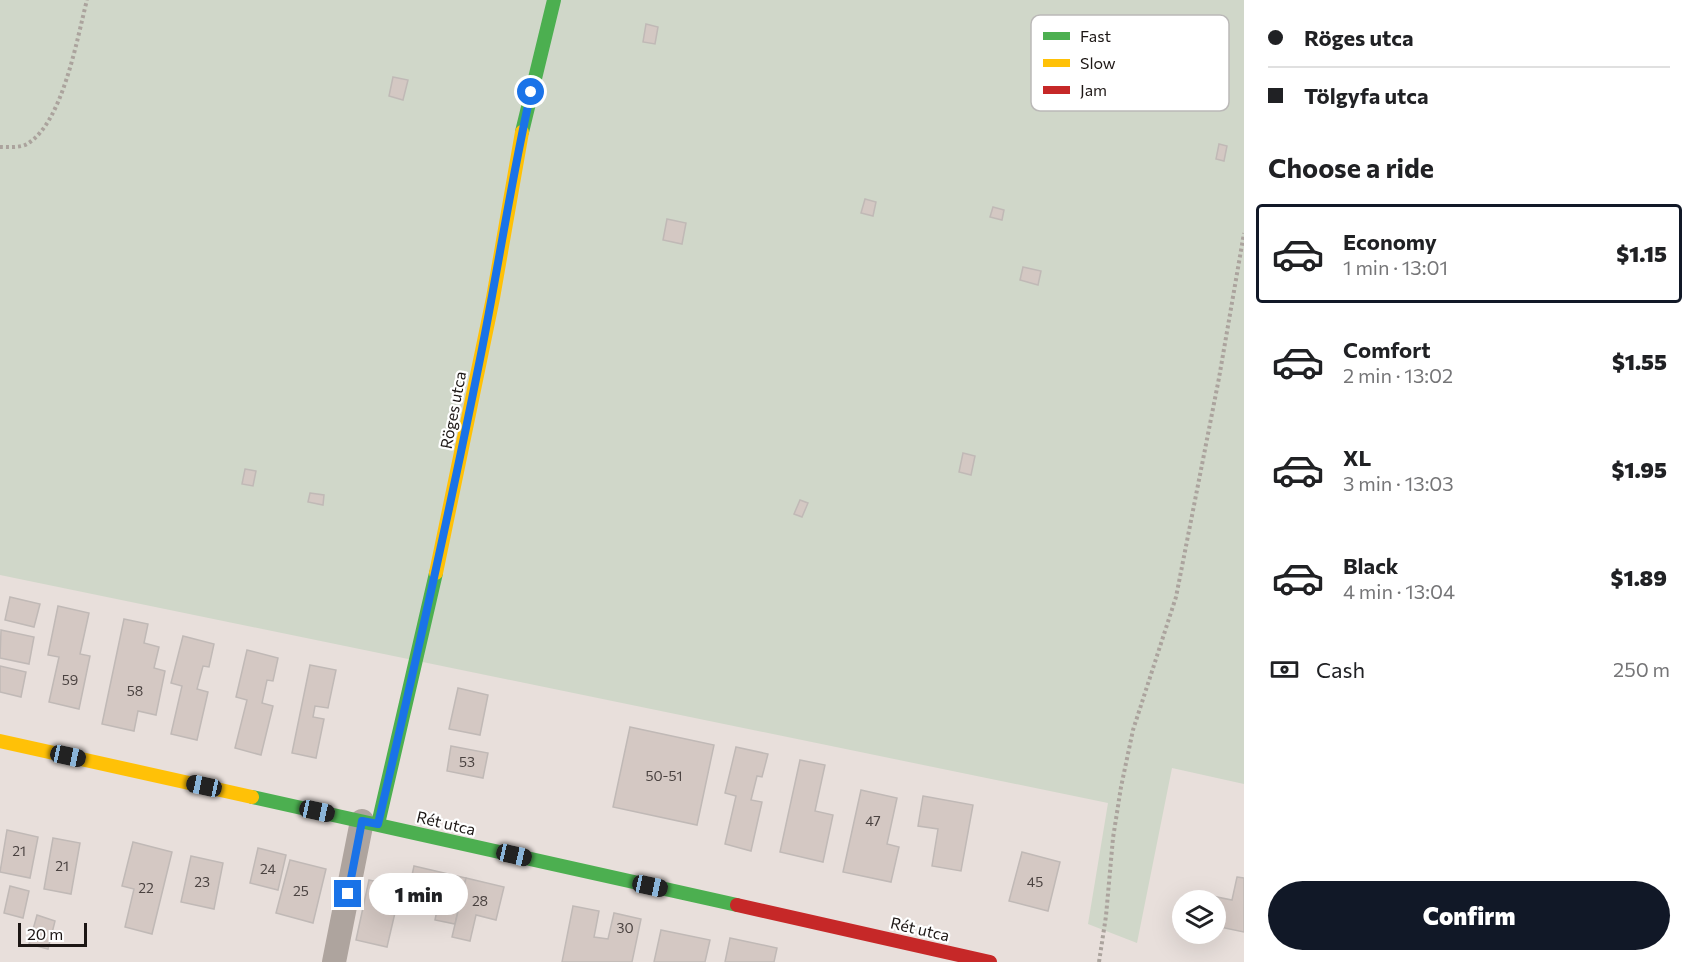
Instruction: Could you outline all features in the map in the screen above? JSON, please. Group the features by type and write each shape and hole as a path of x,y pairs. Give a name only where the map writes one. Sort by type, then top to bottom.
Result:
{"street":[{"name":"Röges utca","path":"370,823 441,549 492,298 517,153 554,0"},
{"name":"Rét utca","path":"0,741 990,962"},
{"path":"334,962 370,823"}],"path":[{"path":"0,147 25,145 36,137 50,119 67,78 87,0"},
{"path":"1099,962 1121,786 1133,730 1176,597 1219,378 1244,233"}],"shaded area":[{"path":"0,0 1244,0 1244,784 1172,768 1137,943 1088,924 1108,803 0,575"}],"building":[{"path":"646,24 658,27 655,44 643,42"},
{"path":"393,77 408,80 403,100 389,96"},
{"path":"1219,144 1227,146 1224,161 1216,159"},
{"path":"865,199 876,202 873,216 861,213"},
{"path":"993,207 1004,210 1002,220 990,217"},
{"path":"667,219 686,223 682,244 663,240"},
{"path":"1023,267 1041,271 1038,285 1020,280"},
{"path":"963,453 975,456 971,475 959,472"},
{"path":"245,469 256,471 253,486 242,484"},
{"path":"310,493 324,495 323,505 308,502"},
{"path":"800,500 808,503 802,517 794,514"},
{"path":"10,597 40,604 34,627 5,620"},
{"path":"58,606 89,613 80,654 90,656 79,709 49,702 59,657 48,655"},
{"path":"124,619 148,624 144,643 159,647 154,668 165,671 156,715 138,711 134,731 102,724"},
{"path":"1,630 34,637 29,664 0,658"},
{"path":"183,636 214,644 209,667 203,666 197,689 208,692 197,740 171,734 182,686 171,683"},
{"path":"247,650 278,658 273,681 267,680 262,703 273,706 261,755 235,748 247,700 236,697"},
{"path":"310,665 336,670 328,708 315,706 313,717 324,719 316,758 292,753"},
{"path":"0,666 26,672 21,697 0,692"},
{"path":"458,688 488,695 480,735 449,729"},
{"path":"630,727 714,745 697,825 613,807"},
{"path":"451,746 488,753 483,778 447,771"},
{"path":"736,747 768,754 762,777 757,776 751,800 762,802 751,851 725,844 736,796 725,793"},
{"path":"800,760 825,765 815,811 833,815 823,862 780,852"},
{"path":"861,790 897,798 887,844 899,847 891,882 843,872"},
{"path":"923,796 973,805 961,871 932,866 938,829 918,826"},
{"path":"7,830 38,837 30,878 0,872"},
{"path":"53,838 80,843 71,894 44,889"},
{"path":"133,842 172,852 152,934 125,927 134,889 122,886"},
{"path":"258,848 286,855 278,890 250,883"},
{"path":"1022,852 1060,862 1048,911 1009,901"},
{"path":"191,856 223,863 214,909 181,902"},
{"path":"290,860 326,869 313,923 276,913"},
{"path":"414,866 466,878 455,924 435,920 439,900 408,894"},
{"path":"1237,877 1244,878 1244,932 1226,928 1226,899 1232,900"},
{"path":"466,878 504,887 496,920 476,915 470,941 452,937"},
{"path":"369,880 401,887 387,947 356,940"},
{"path":"10,886 29,891 23,918 4,913"},
{"path":"573,906 599,911 594,937 608,939 614,913 641,919 632,962 562,962"},
{"path":"37,915 55,921 48,949 29,944"},
{"path":"661,930 710,940 705,962 654,962"},
{"path":"730,938 777,948 774,962 725,962"}],"traffic: fast":[{"path":"522,132 554,0"},
{"path":"378,824 436,573"},
{"path":"252,797 737,905"}],"traffic: slow":[{"path":"436,573 493,298 522,132"},
{"path":"0,741 252,797"}],"traffic: jam":[{"path":"737,905 990,962"}],"route":[{"path":"348,894 362,821 378,824 408,700 467,425 506,224 517,153 531,92"}]}
